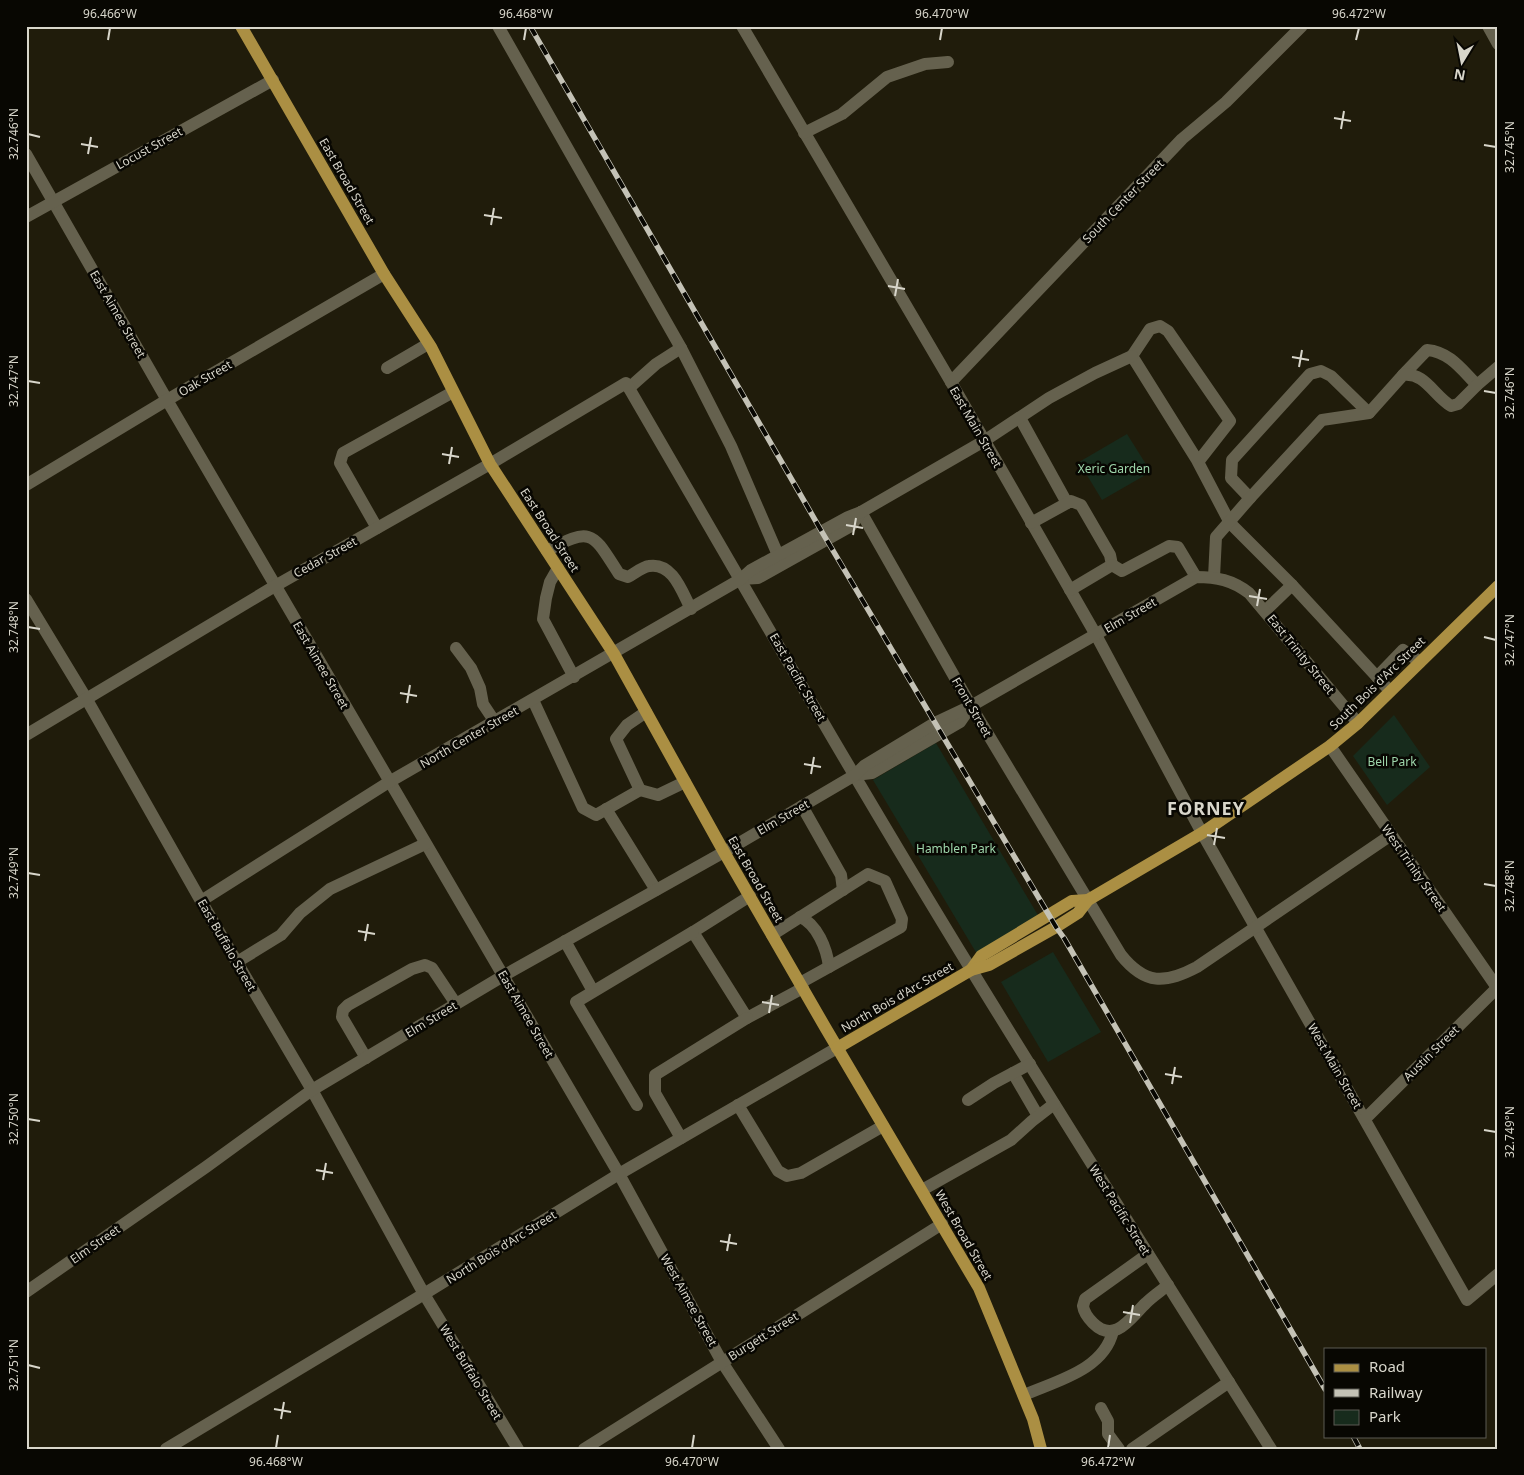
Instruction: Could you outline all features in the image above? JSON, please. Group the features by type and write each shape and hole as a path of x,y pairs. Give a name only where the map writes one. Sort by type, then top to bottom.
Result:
{"main road":[{"name":"East Broad Street","path":"241,26 384,274 428,344 490,464 614,654 724,852 837,1048"},
{"name":"South Bois d'Arc Street","path":"1056,927 1078,913 1088,900 1202,833 1330,746 1358,723 1498,586"},
{"name":"South Bois d'Arc Street","path":"1050,915 1072,901 1088,900"},
{"name":"North Bois d'Arc Street","path":"972,970 981,956 1050,915"},
{"name":"North Bois d'Arc Street","path":"837,1048 972,970 989,965 1056,927"},
{"name":"West Broad Street","path":"837,1048 979,1288 1034,1419 1042,1449"}],"street":[{"path":"498,26 681,348 732,446 778,555"},
{"name":"East Main Street","path":"742,26 951,382 1096,635 1202,833"},
{"name":"South Center Street","path":"951,382 1182,139 1226,102 1302,26"},
{"path":"1488,26 1498,44"},
{"path":"804,133 842,114 887,77 925,64 948,62"},
{"name":"Locust Street","path":"26,217 273,80"},
{"name":"East Aimee Street","path":"26,154 275,586 619,1174"},
{"name":"Oak Street","path":"26,485 167,400 384,274"},
{"path":"825,535 848,517 861,512 984,441 1057,394 1095,373 1132,356 1150,329 1160,326 1168,331 1230,422 1198,462"},
{"path":"387,368 428,344"},
{"name":"Cedar Street","path":"26,734 275,586 627,385 681,348"},
{"path":"1112,566 1122,571 1169,546 1178,547 1196,577 1214,577 1216,537 1322,420 1369,413 1427,350 1438,351 1448,356 1477,385"},
{"path":"1132,356 1198,462 1230,523 1292,585 1390,691"},
{"path":"1403,376 1412,374 1419,377 1444,402 1451,406 1458,404 1498,367"},
{"path":"1250,498 1231,478 1232,460 1310,374 1321,371 1331,376 1369,413"},
{"name":"East Pacific Street","path":"627,385 855,775 972,970"},
{"path":"377,528 340,463 344,453 453,392"},
{"path":"1020,418 1067,503"},
{"path":"1031,523 1071,501 1081,506 1110,555 1112,566"},
{"name":"Front Street","path":"861,512 971,706 1088,900 1125,960 1140,974 1166,980 1180,976 1197,967 1391,835"},
{"path":"547,552 563,542 584,535 598,543 618,574 628,577 648,566 659,566 671,572 691,609"},
{"name":"North Center Street","path":"201,901 389,782 741,580 751,570 778,555 825,535"},
{"name":"North Center Street","path":"741,580 758,578 825,535"},
{"path":"1070,590 1112,566"},
{"path":"558,568 550,582 544,619 574,677"},
{"name":"Elm Street","path":"26,1292 206,1167 312,1090 503,976 724,852 855,775 864,766 927,727 959,710 971,706 1196,577"},
{"name":"East Trinity Street","path":"1214,577 1226,579 1249,593 1358,723"},
{"path":"1265,611 1292,585"},
{"name":"East Buffalo Street","path":"26,599 86,698 201,901 312,1090 424,1294"},
{"path":"456,648 472,668 480,688 483,704 495,722"},
{"path":"1377,677 1403,650 1420,662"},
{"path":"533,700 583,808 596,815 640,790 658,795 685,782"},
{"path":"640,790 616,739 627,725 646,712"},
{"name":"West Trinity Street","path":"1330,746 1497,988"},
{"path":"802,806 841,875 843,890"},
{"path":"606,809 656,890"},
{"name":"West Main Street","path":"1202,833 1468,1300 1498,1274"},
{"path":"237,962 281,935 300,913 330,889 425,844"},
{"path":"681,1138 655,1094 654,1075 829,967 901,927 902,919 884,881 868,874 772,934"},
{"path":"637,1105 576,1002 750,896"},
{"path":"800,917 809,921 814,929 827,952 829,967"},
{"path":"693,932 747,1018"},
{"path":"565,941 593,991"},
{"path":"366,1058 342,1017 343,1010 348,1005 412,969 426,965 432,968 456,1004"},
{"name":"West Pacific Street","path":"972,970 1271,1449"},
{"name":"Austin Street","path":"1365,1119 1497,988"},
{"name":"North Bois d’Arc Street","path":"166,1449 619,1174 837,1048"},
{"path":"968,1100 1030,1064"},
{"path":"1013,1073 1038,1116"},
{"path":"922,1190 1012,1140 1054,1104"},
{"path":"738,1105 778,1171 787,1176 801,1173 883,1126"},
{"name":"West Aimee Street","path":"619,1174 722,1362 779,1449"},
{"name":"Burgett Street","path":"584,1449 942,1224"},
{"path":"1148,1254 1085,1299 1083,1306 1088,1318 1102,1330 1114,1331 1124,1326 1149,1300 1168,1285"},
{"name":"West Buffalo Street","path":"424,1294 518,1449"},
{"path":"1024,1395 1078,1371 1093,1362 1109,1346 1114,1331"},
{"path":"1132,1449 1229,1382"},
{"path":"1101,1408 1108,1422 1108,1434 1119,1449"}],"green space":[{"name":"Xeric Garden","path":"1127,434 1149,469 1149,473 1102,500 1079,462"},
{"name":"Bell Park","path":"1394,715 1430,767 1387,805 1353,756"},
{"name":"Hamblen Park","path":"936,743 1039,917 977,954 873,780"},
{"path":"1053,952 1101,1032 1048,1062 1001,982"}],"railway":[{"path":"530,26 822,532 1064,938 1324,1387"},
{"path":"1354,1438 1360,1449"}],"district":[{"name":"FORNEY","path":"1206,808"}]}
